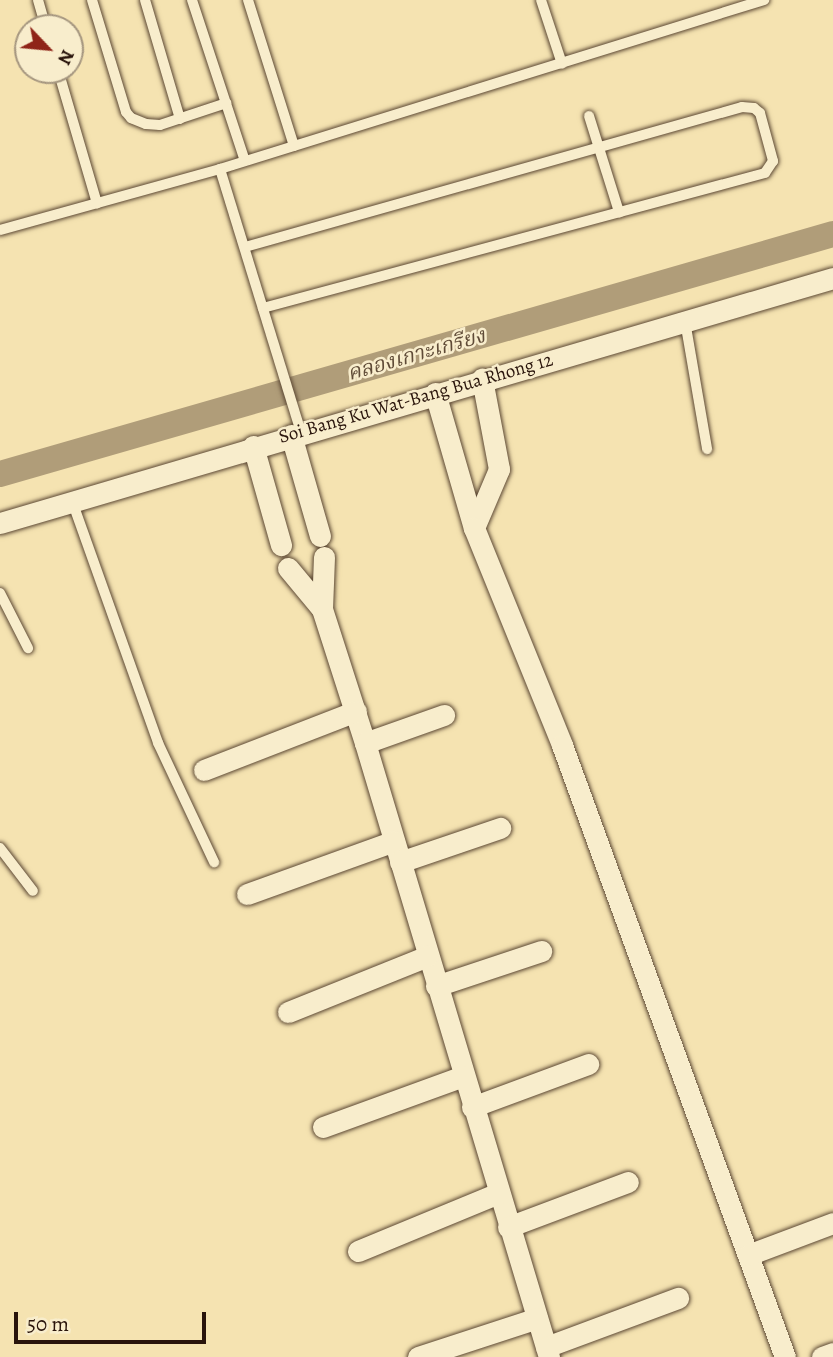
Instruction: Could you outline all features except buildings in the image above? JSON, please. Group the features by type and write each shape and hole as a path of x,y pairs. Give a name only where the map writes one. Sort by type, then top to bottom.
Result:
{"street":[{"name":"Soi Bang Ku Wat-Bang Bua Rhong 12","path":"0,523 296,433 833,278"},
{"path":"474,528 499,469 482,379"},
{"path":"435,393 474,528 562,745 785,1357"},
{"path":"296,433 322,547 323,609 356,711 547,1352 678,1298"},
{"path":"253,446 281,545"},
{"path":"288,568 323,609"},
{"path":"204,770 356,711"},
{"path":"365,743 444,715"},
{"path":"400,862 500,828"},
{"path":"247,894 394,841"},
{"path":"436,986 541,951"},
{"path":"288,1012 427,956"},
{"path":"472,1107 588,1064"},
{"path":"323,1127 463,1076"},
{"path":"508,1227 628,1182"},
{"path":"358,1251 499,1193"},
{"path":"748,1255 833,1223"},
{"path":"418,1357 537,1318"},
{"path":"822,1357 833,1353"}],"lane":[{"path":"92,0 126,112 131,118 146,124 160,125 226,103"},
{"path":"145,0 180,119"},
{"path":"192,0 245,161"},
{"path":"248,0 294,146"},
{"path":"541,0 562,64"},
{"path":"0,230 220,169 764,0"},
{"path":"62,84 97,203"},
{"path":"245,247 600,150 742,107 754,108 760,113 773,161 765,173 263,308"},
{"path":"589,116 619,212"},
{"path":"220,169 291,400 296,433"},
{"path":"685,321 708,449"},
{"path":"72,501 158,743 214,862"},
{"path":"0,593 28,648"},
{"path":"0,848 33,891"}],"waterway":[{"name":"คลองเกาะเกรียง","path":"0,474 833,234"}]}
